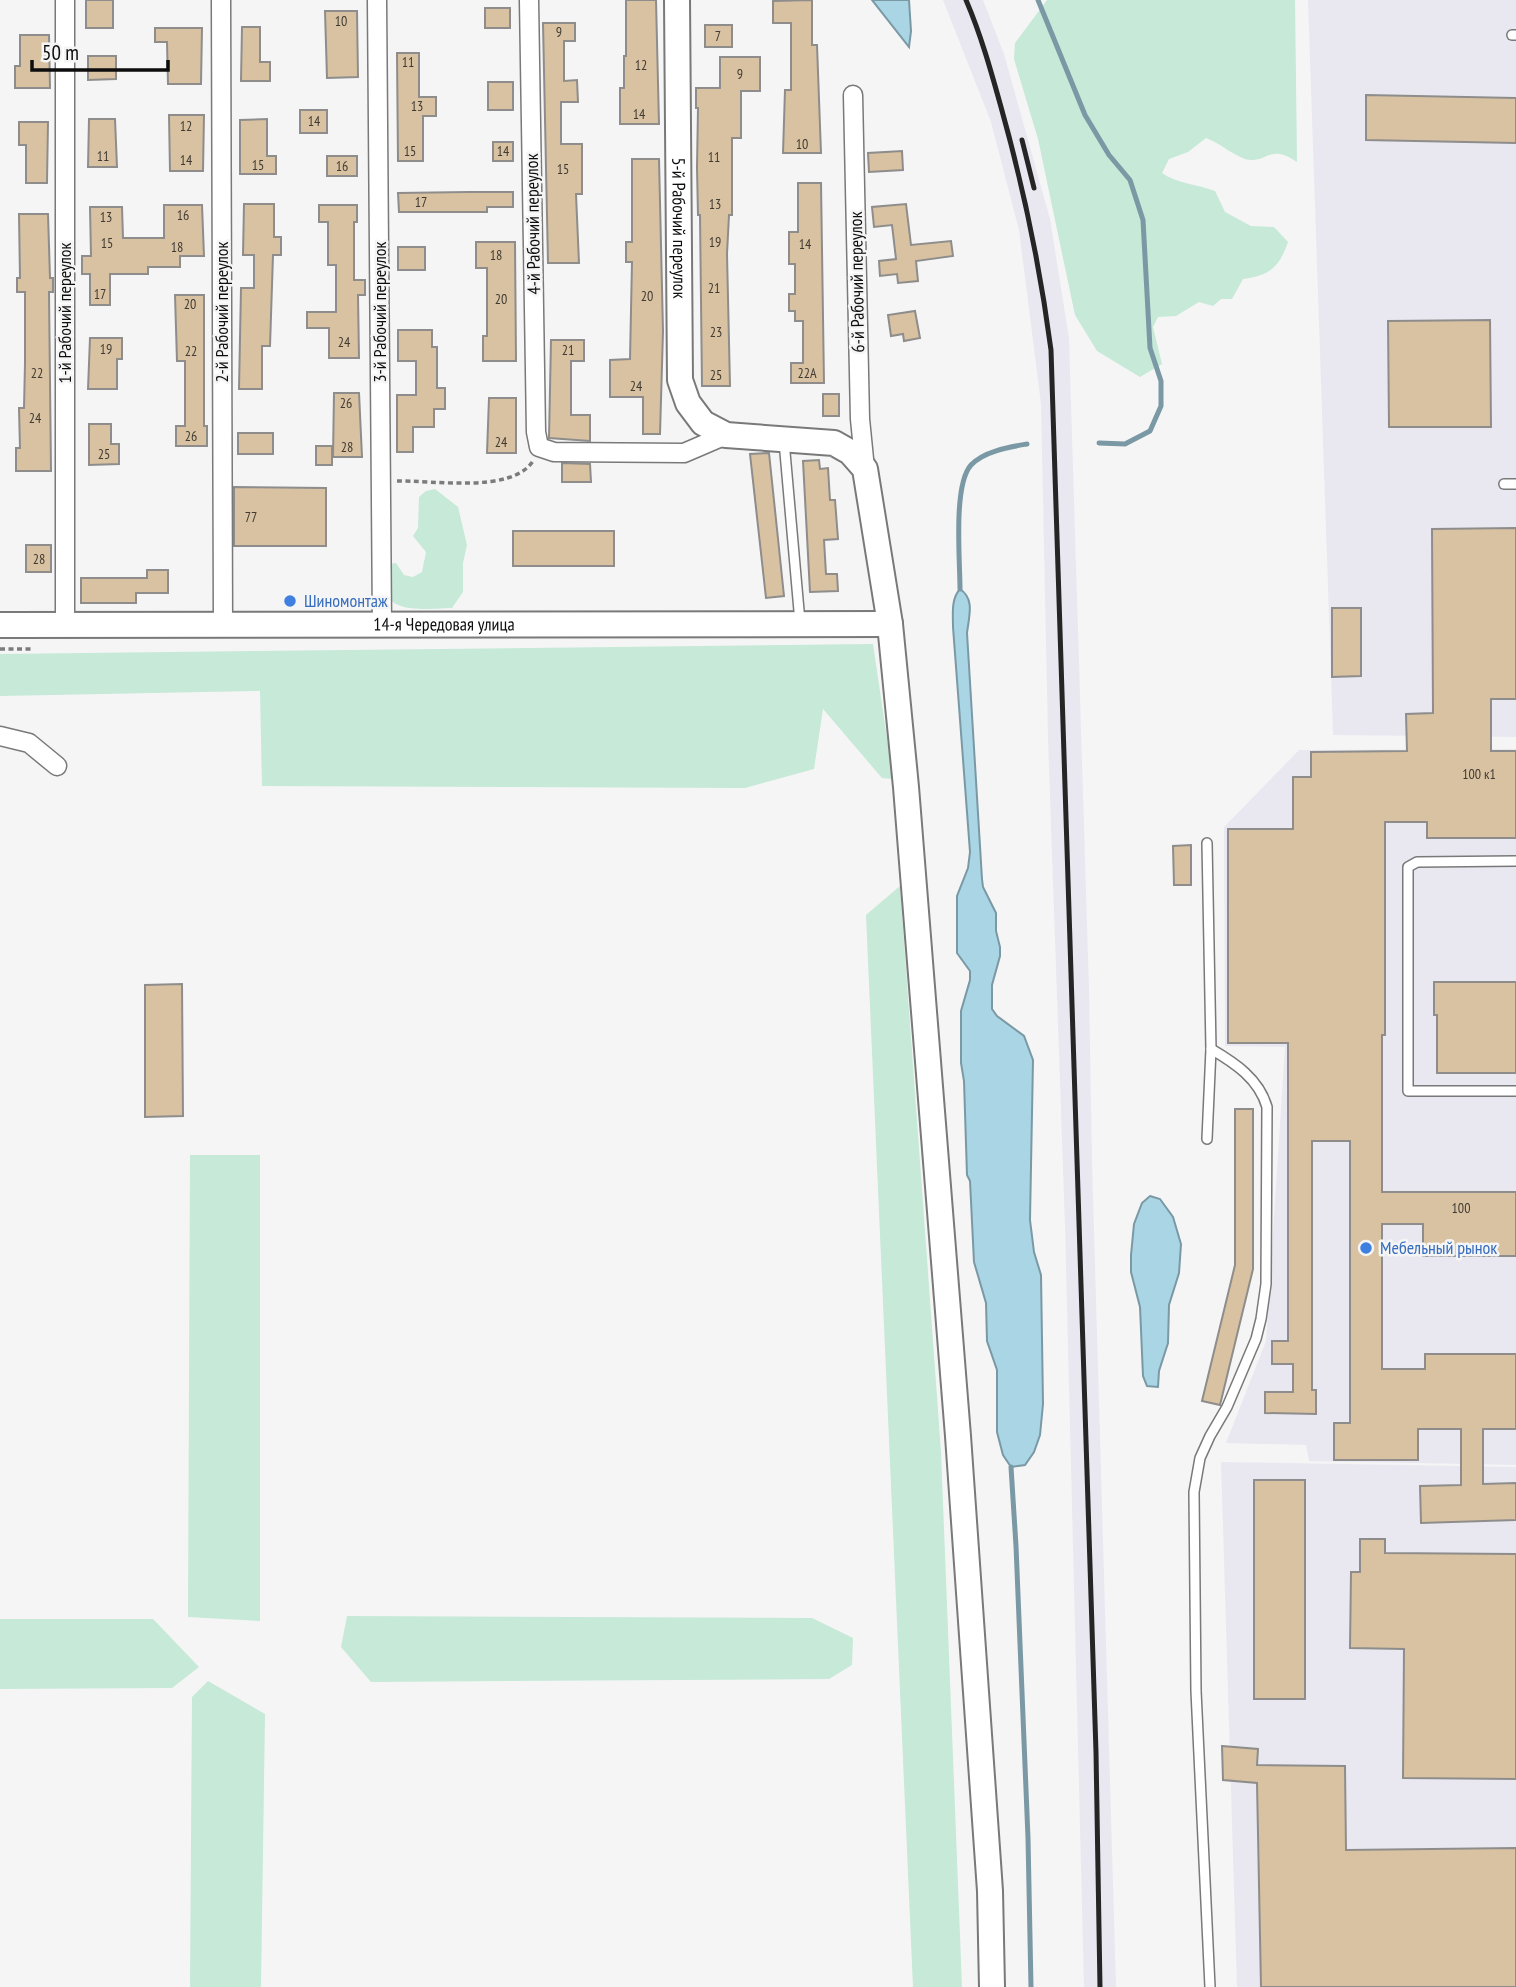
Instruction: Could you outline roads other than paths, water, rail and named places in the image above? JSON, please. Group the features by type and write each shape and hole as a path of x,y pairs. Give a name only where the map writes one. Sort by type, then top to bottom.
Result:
{"main road":[{"name":"5-й Рабочий переулок","path":"677,0 680,380 688,403 703,423 726,435"},
{"path":"726,435 834,443 850,452 865,469 890,624 906,787 959,1450 990,1891 992,1987"},
{"name":"14-я Чередовая улица","path":"0,625 890,624"}],"street":[{"name":"1-й Рабочий переулок","path":"65,0 65,625"},
{"name":"2-й Рабочий переулок","path":"222,0 223,625"},
{"name":"3-й Рабочий переулок","path":"377,0 382,625"},
{"name":"4-й Рабочий переулок","path":"529,0 536,432 539,447 554,452 684,453 726,435"},
{"name":"6-й Рабочий переулок","path":"853,96 860,419 865,469"},
{"path":"0,736 29,743 57,766"}],"lane":[{"path":"784,439 800,624"},
{"path":"1504,484 1516,484"},
{"path":"1207,843 1211,1049 1207,1139"},
{"path":"1516,860 1417,862 1408,867 1409,1091 1516,1091"},
{"path":"1210,1987 1196,1691 1194,1492 1200,1458 1227,1407 1256,1339 1261,1318 1266,1284 1267,1135 1267,1107 1263,1092 1236,1064 1211,1049"}],"water":[{"path":"872,0 909,0 909,47"},
{"path":"960,589 968,598 970,608 967,633 982,879 983,887 996,913 996,931 1000,947 992,985 992,1009 997,1016 1024,1036 1033,1060 1030,1220 1034,1252 1041,1275 1043,1404 1040,1435 1034,1452 1025,1465 1011,1467 1003,1455 997,1432 997,1370 987,1341 986,1303 974,1262 970,1181 967,1175 961,1011 970,971 957,953 957,896 968,868 970,852 953,627 954,602"},
{"path":"1150,1196 1160,1199 1173,1217 1181,1244 1179,1273 1169,1305 1168,1343 1159,1371 1158,1387 1147,1386 1143,1376 1140,1307 1131,1272 1134,1224 1142,1203"}],"waterway":[{"path":"1038,0 1085,115 1109,155 1130,180 1143,220 1150,348 1161,381 1161,406 1150,431 1125,444 1099,443"},
{"path":"960,589 959,524 965,475 971,465 983,456 1027,444"},
{"path":"1011,1467 1028,1838 1031,1987"}],"railway":[{"path":"966,0 989,67 1017,168 1042,288 1051,350 1096,1752 1100,1987"},
{"path":"1022,140 1034,188"}],"place":[{"name":"Шиномонтаж","path":"290,601"},
{"name":"Мебельный рынок","path":"1366,1248"}]}
